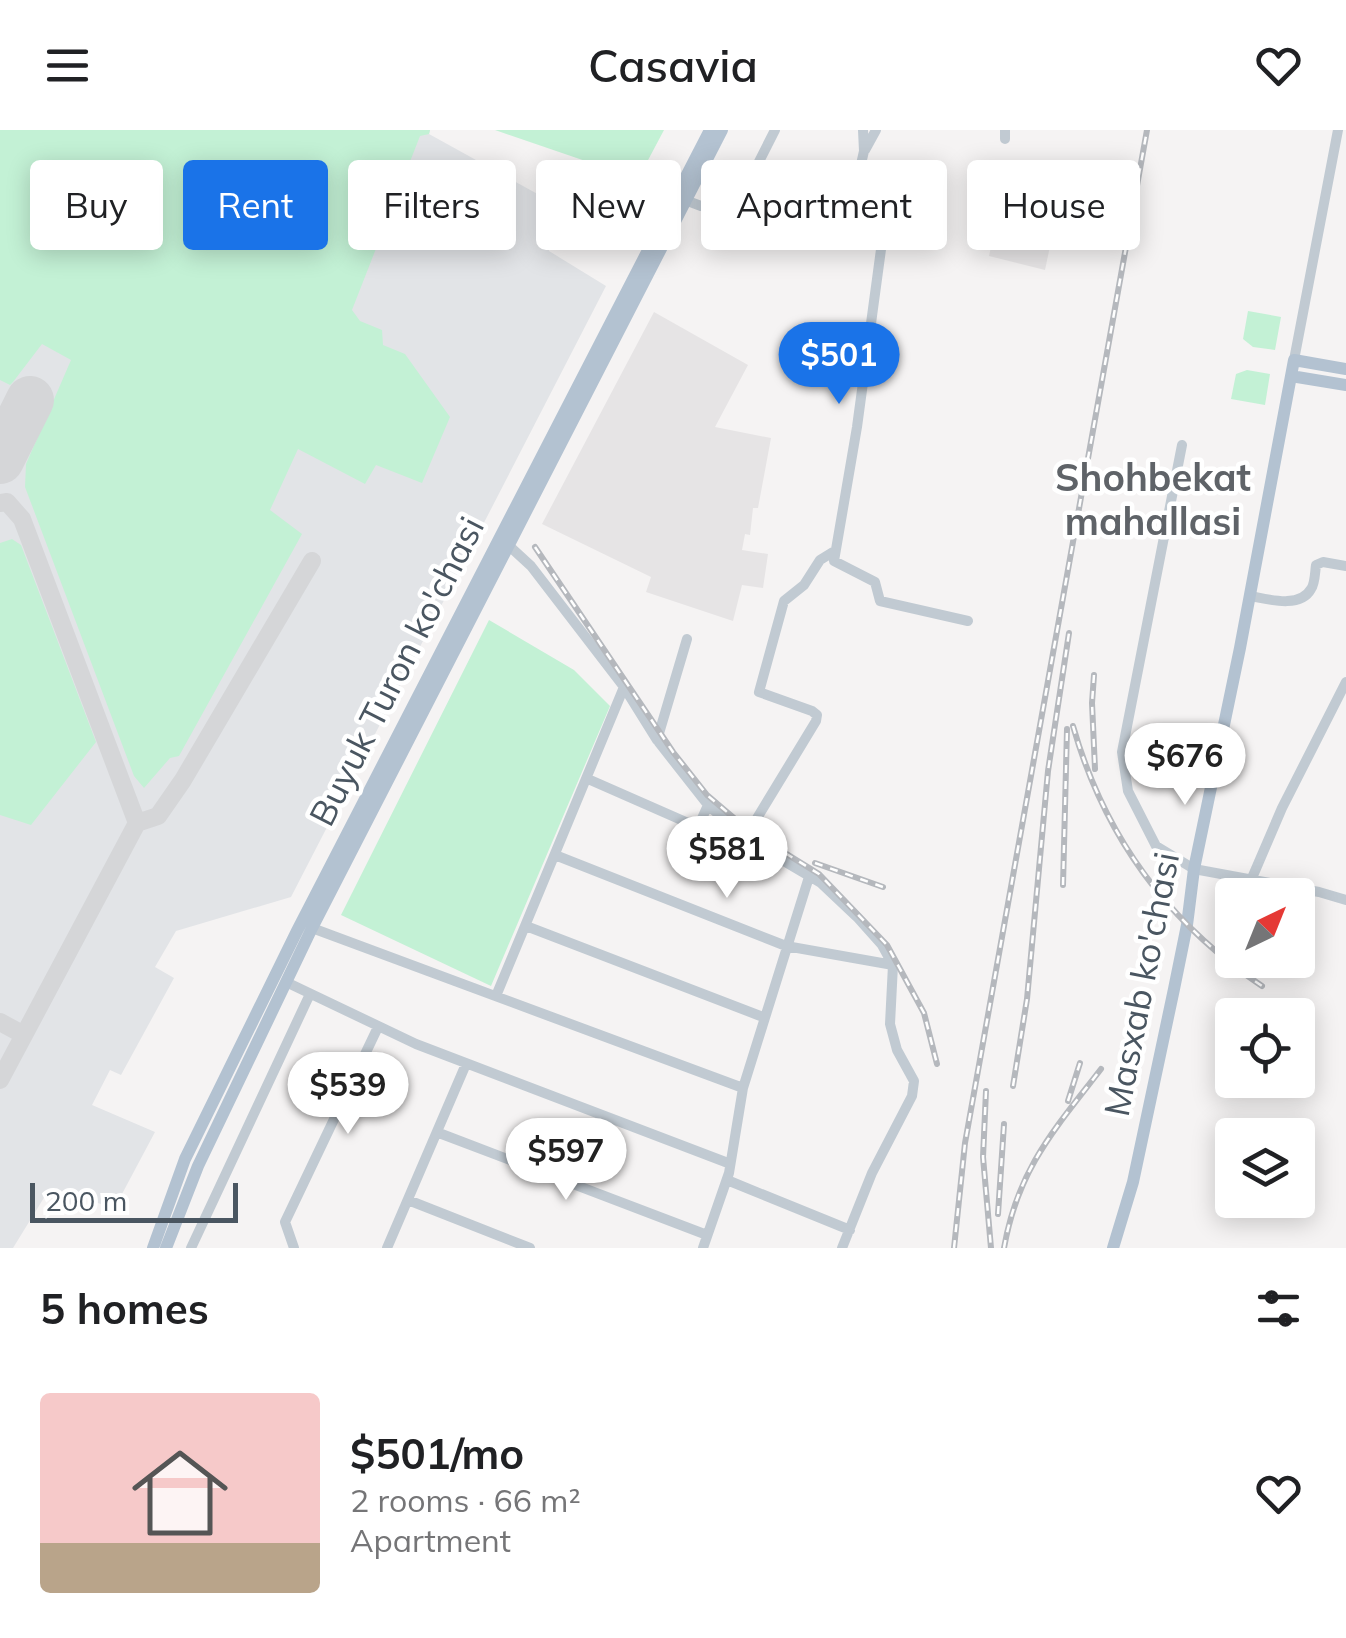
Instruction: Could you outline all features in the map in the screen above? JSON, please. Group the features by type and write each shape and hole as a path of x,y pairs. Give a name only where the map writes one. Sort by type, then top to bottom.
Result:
{"main road":[{"name":"Buyuk Turon ko'chasi","path":"162,1247 312,928 710,130"},
{"name":"Buyuk Turon ko'chasi","path":"162,1247 190,1150 297,930 722,130"},
{"path":"1294,360 1346,369"},
{"name":"Masxab ko'chasi","path":"1113,1248 1133,1182 1174,989 1194,868 1294,360"},
{"path":"1292,376 1346,386"}],"street":[{"path":"760,160 775,130"},
{"path":"862,160 863,130"},
{"path":"864,151 876,130"},
{"path":"1294,360 1338,130"},
{"path":"685,200 701,204"},
{"path":"881,250 834,561 875,582 880,601 968,621"},
{"path":"1182,446 1122,752 1128,791 1156,846 1194,868 1252,878 1282,808 1346,682"},
{"path":"502,541 522,555 624,687 657,740 708,805 745,838 821,883 882,945 893,965 890,1024 896,1050 914,1081 904,1115 872,1174 842,1248"},
{"path":"745,838 816,721 817,715 812,711 759,692 784,601 804,585 820,560 833,552"},
{"path":"1250,596 1284,602 1312,589 1316,566 1323,562 1346,566"},
{"path":"657,740 687,639"},
{"path":"496,996 624,687"},
{"path":"588,779 694,826 699,825 708,805"},
{"path":"555,856 786,946 893,965"},
{"path":"703,1248 728,1180 742,1088 809,876"},
{"path":"1315,893 1346,900"},
{"path":"526,926 763,1017"},
{"path":"312,928 742,1088"},
{"path":"286,982 466,1064 728,1162"},
{"path":"191,1248 310,994"},
{"path":"294,1248 285,1222 378,1027"},
{"path":"387,1248 466,1064"},
{"path":"439,1133 707,1235"},
{"path":"728,1180 850,1230"},
{"path":"408,1200 530,1248"}],"shaded area":[{"path":"0,130 430,130 429,134 476,160 348,160 348,250 516,250 516,182 536,193 536,250 549,250 606,286 291,897 176,931 155,967 174,978 121,1075 110,1070 92,1105 155,1132 114,1209 82,1197 72,1206 45,1196 13,1248 0,1248"},
{"path":"990,250 1049,250 1045,270 989,256"},
{"path":"654,312 748,365 715,427 771,438 758,508 753,508 750,535 745,534 742,550 768,554 763,588 742,585 733,621 646,592 651,577 542,524"}],"green space":[{"path":"0,130 430,130 420,136 411,160 348,160 348,250 375,250 352,310 360,321 382,330 383,345 405,354 450,417 422,483 376,465 365,484 298,449 270,510 302,534 179,756 170,758 144,788 134,776 25,487 26,464 71,360 42,344 10,385 0,380"},
{"path":"495,130 664,130 648,160 583,160"},
{"path":"1248,311 1281,317 1275,350 1253,347 1243,339"},
{"path":"1247,370 1270,374 1265,405 1231,399 1236,374"},
{"path":"12,539 21,545 96,742 31,825 0,815 0,543"},
{"path":"489,620 574,670 610,706 491,986 341,915"}],"taxiway":[{"path":"0,503 7,502 22,519 137,823"},
{"path":"0,1080 137,823 158,816 183,780 312,561"},
{"path":"0,1022 24,1035"}],"runway":[{"path":"0,460 30,400"}],"railway":[{"path":"954,1248 965,1143 1147,130"},
{"path":"535,547 673,752 707,795 748,830 819,874 887,945 924,1013 937,1064"},
{"path":"1013,1086 1027,999 1048,771 1069,633"},
{"path":"1094,675 1095,769"},
{"path":"1073,726 1102,804 1144,873 1197,934 1262,986"},
{"path":"1063,885 1067,729"},
{"path":"815,863 883,887"},
{"path":"1068,1101 1080,1063"},
{"path":"1004,1248 1028,1173 1053,1132 1101,1069"},
{"path":"986,1091 983,1157 991,1248"},
{"path":"998,1214 1004,1124"}],"district":[{"name":"Shohbekat mahallasi","path":"1153,499"}]}
